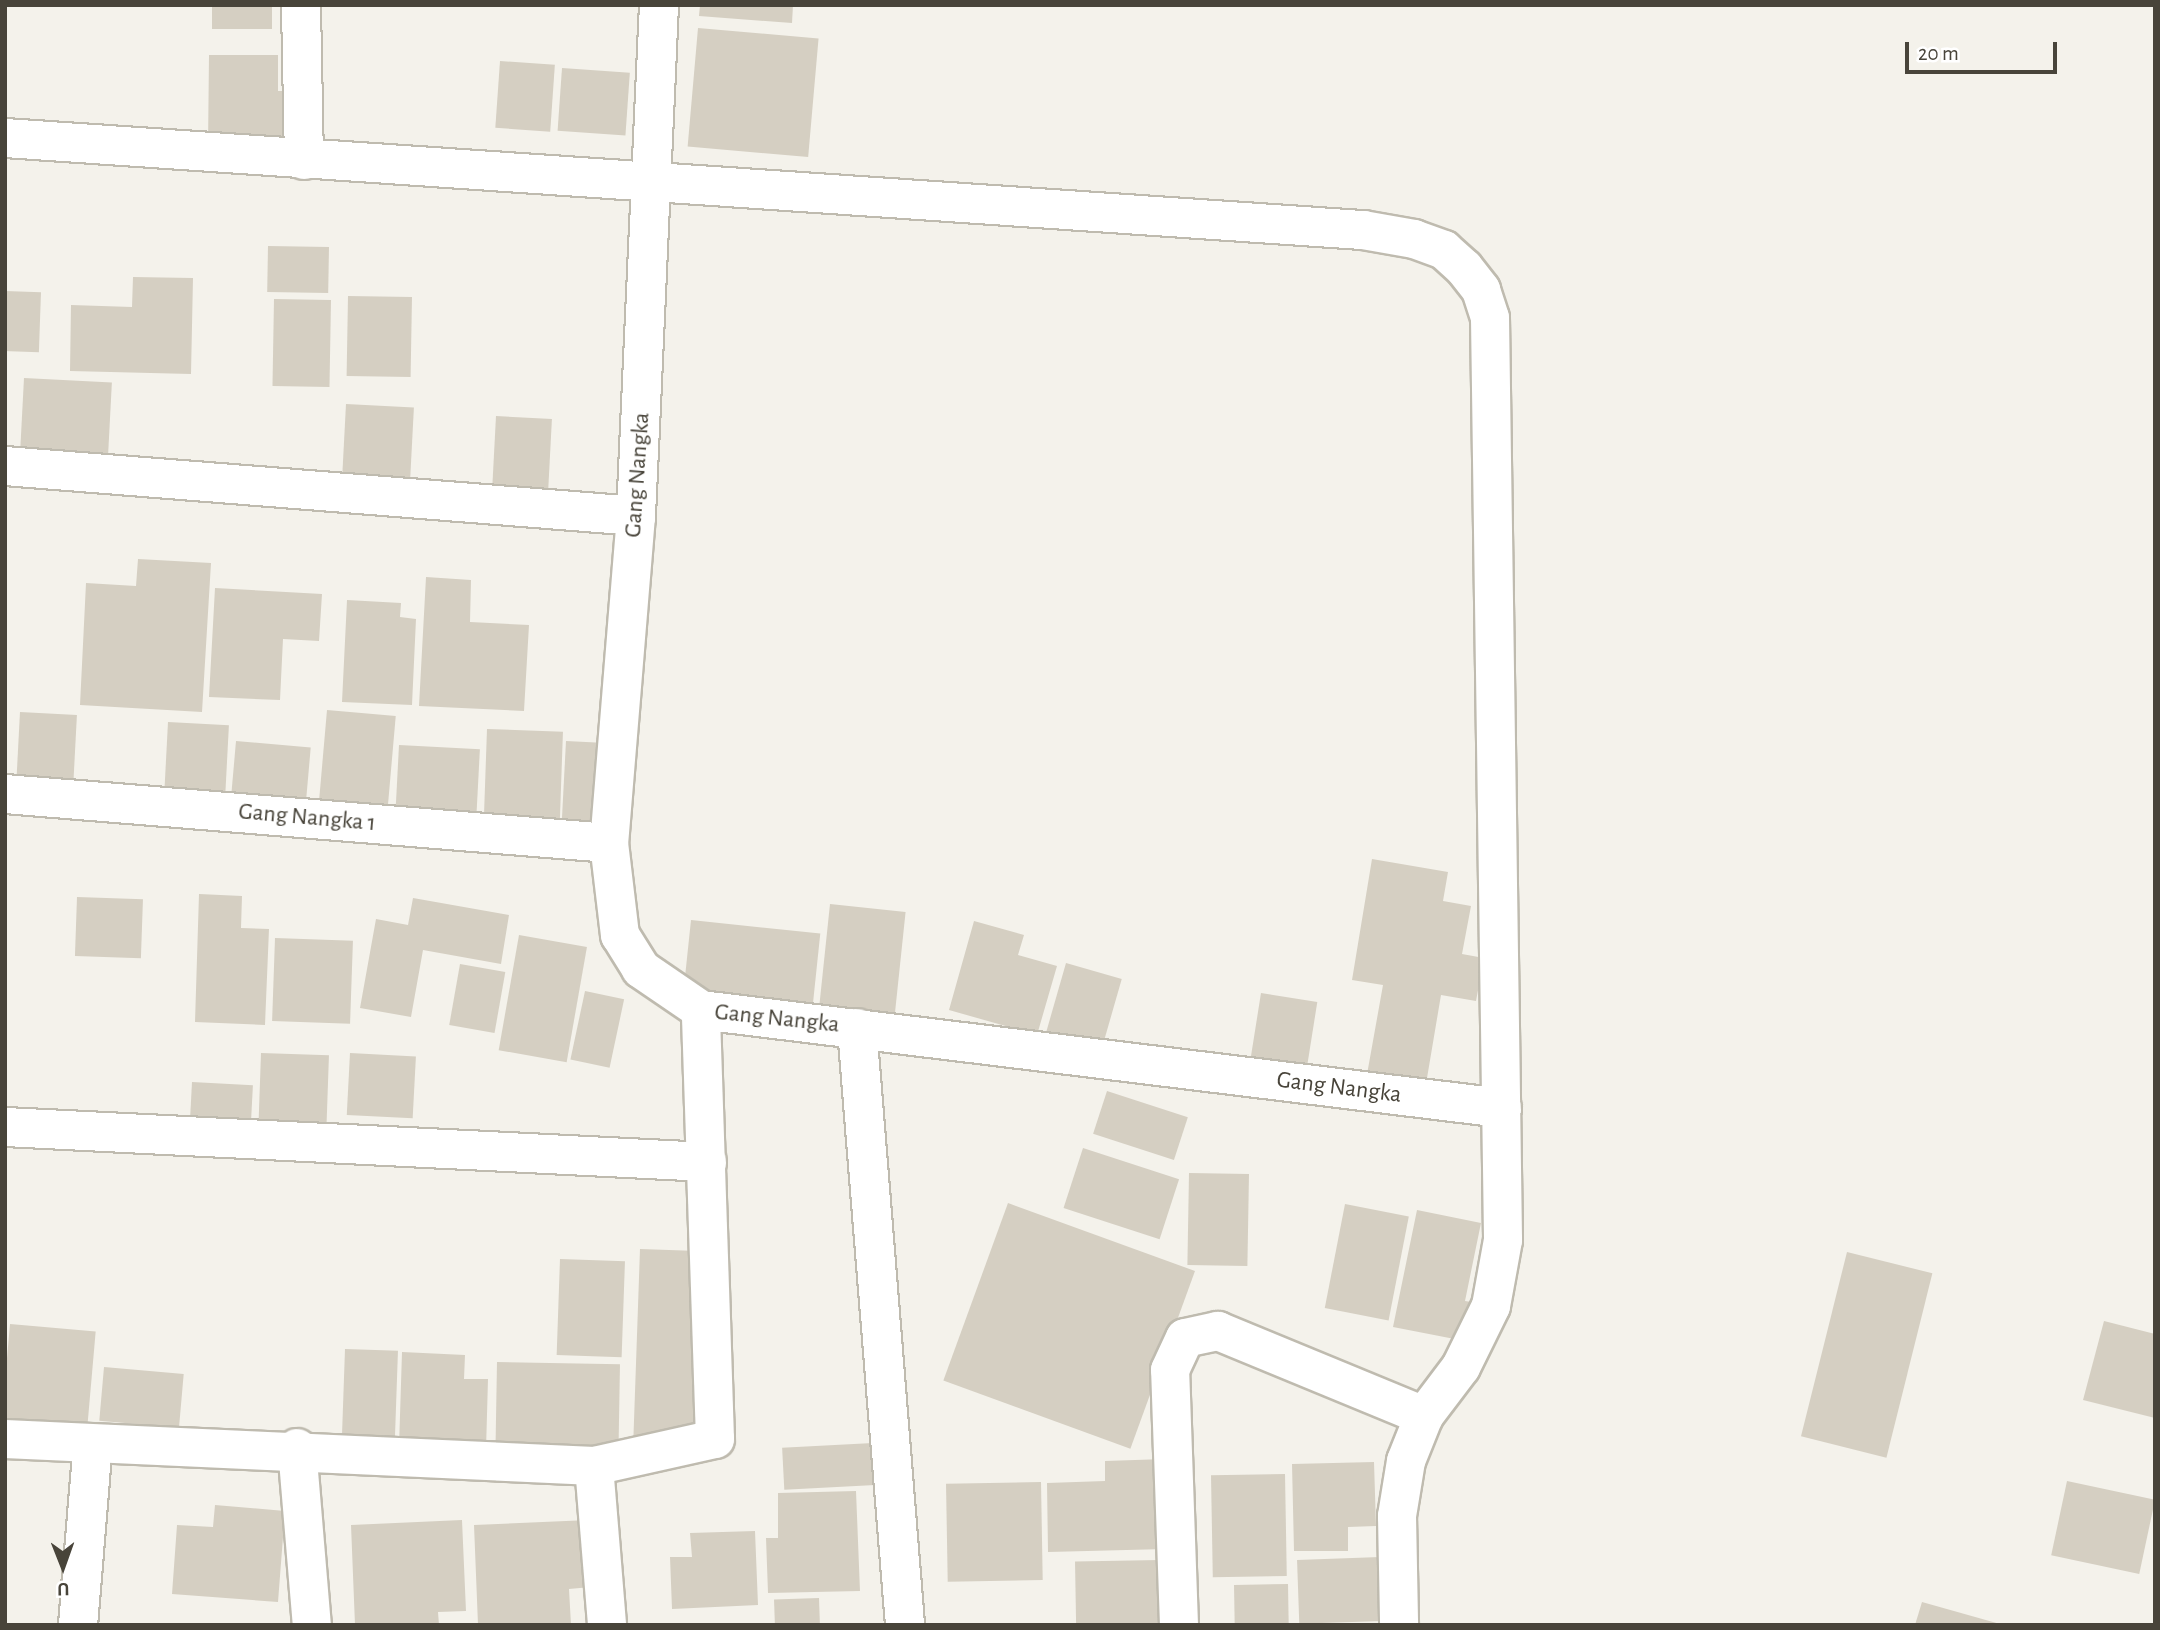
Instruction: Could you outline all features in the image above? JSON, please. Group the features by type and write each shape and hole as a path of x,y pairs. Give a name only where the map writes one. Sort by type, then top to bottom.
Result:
{"street":[{"path":"301,5 304,160"},
{"name":"Gang Nangka","path":"659,5 654,186 636,516 609,843 620,935 641,969 701,1010 1502,1108"},
{"path":"5,138 654,186 1363,230 1414,239 1444,250 1464,268 1481,290 1490,318 1502,1108 1499,1277 1467,1356 1424,1416 1406,1461 1397,1516 1399,1625"},
{"path":"5,466 636,516"},
{"name":"Gang Nangka 1","path":"5,794 609,843"},
{"path":"5,1439 93,1444 297,1448 594,1466 715,1439 701,1010"},
{"path":"858,1028 905,1625"},
{"path":"5,1128 707,1162"},
{"path":"1179,1625 1170,1370 1185,1338 1218,1331 1424,1416"},
{"path":"78,1625 93,1444"},
{"path":"297,1448 312,1625"},
{"path":"594,1466 607,1625"}],"building":[{"path":"212,5 272,5 272,29 212,29"},
{"path":"700,5 793,5 792,23 699,16"},
{"path":"698,28 819,39 808,157 688,147"},
{"path":"209,55 278,55 278,91 293,91 292,146 208,146"},
{"path":"500,61 555,65 550,132 495,128"},
{"path":"562,68 630,73 625,136 558,131"},
{"path":"268,246 329,247 328,293 267,292"},
{"path":"133,277 193,278 191,374 70,371 71,305 132,307"},
{"path":"5,291 41,292 39,352 5,351"},
{"path":"348,296 412,297 411,377 347,376"},
{"path":"274,299 331,300 329,387 272,386"},
{"path":"24,378 112,383 107,469 19,465"},
{"path":"346,404 414,408 409,494 341,491"},
{"path":"496,416 552,419 548,503 492,500"},
{"path":"138,559 211,563 202,712 80,705 86,583 136,586"},
{"path":"426,577 471,580 470,622 529,625 524,711 419,706"},
{"path":"215,588 322,594 319,641 283,639 280,700 209,697"},
{"path":"347,600 401,603 400,617 416,619 412,705 342,702"},
{"path":"327,710 396,716 387,815 318,809"},
{"path":"20,712 77,715 73,791 16,788"},
{"path":"168,722 229,725 225,797 164,794"},
{"path":"487,729 563,732 560,824 484,821"},
{"path":"236,741 311,748 305,811 230,805"},
{"path":"566,741 611,743 607,827 562,825"},
{"path":"399,745 480,749 476,822 395,818"},
{"path":"1372,859 1448,872 1443,901 1471,906 1462,954 1484,958 1476,1001 1441,995 1425,1090 1366,1080 1383,985 1352,980"},
{"path":"199,894 242,896 241,928 269,929 265,1025 195,1022"},
{"path":"77,897 143,899 141,958 75,956"},
{"path":"413,898 509,915 501,964 423,950 411,1017 360,1008 376,919 408,925"},
{"path":"830,904 906,912 894,1020 819,1012"},
{"path":"691,920 820,934 812,1011 683,998"},
{"path":"974,921 1024,935 1018,955 1057,966 1037,1035 949,1010"},
{"path":"519,935 587,947 567,1062 499,1050"},
{"path":"275,938 353,941 350,1024 272,1021"},
{"path":"1066,963 1122,979 1101,1050 1046,1034"},
{"path":"460,964 505,972 495,1033 449,1025"},
{"path":"585,991 624,999 610,1068 570,1059"},
{"path":"1261,993 1317,1002 1306,1074 1250,1065"},
{"path":"261,1053 329,1055 326,1134 258,1132"},
{"path":"350,1053 416,1056 413,1118 347,1115"},
{"path":"192,1082 253,1085 250,1135 189,1132"},
{"path":"1107,1091 1188,1117 1174,1160 1093,1134"},
{"path":"1083,1148 1179,1179 1160,1239 1064,1208"},
{"path":"1189,1173 1249,1174 1247,1266 1187,1265"},
{"path":"1008,1203 1195,1271 1130,1449 943,1381"},
{"path":"1345,1204 1409,1216 1389,1320 1325,1308"},
{"path":"1417,1210 1481,1223 1465,1301 1478,1303 1470,1342 1393,1327"},
{"path":"640,1249 705,1251 698,1441 633,1439"},
{"path":"1847,1252 1932,1273 1886,1458 1801,1436"},
{"path":"560,1259 625,1261 622,1357 557,1355"},
{"path":"2104,1321 2155,1334 2155,1418 2083,1400"},
{"path":"10,1324 96,1331 87,1432 5,1425 5,1381"},
{"path":"345,1349 398,1351 395,1449 342,1447"},
{"path":"402,1352 465,1355 464,1379 488,1379 486,1450 399,1447"},
{"path":"497,1362 620,1364 618,1453 495,1451"},
{"path":"104,1367 184,1374 179,1428 99,1421"},
{"path":"873,1443 875,1485 784,1490 782,1448"},
{"path":"1165,1459 1166,1549 1048,1552 1047,1483 1105,1481 1105,1461"},
{"path":"1374,1462 1376,1526 1348,1527 1348,1551 1294,1551 1292,1464"},
{"path":"1285,1474 1287,1576 1213,1577 1211,1475"},
{"path":"2067,1481 2155,1500 2139,1574 2051,1555"},
{"path":"1041,1482 1043,1580 948,1582 946,1484"},
{"path":"856,1491 860,1591 768,1593 766,1538 778,1538 778,1493"},
{"path":"215,1505 285,1511 278,1602 172,1594 177,1525 213,1527"},
{"path":"462,1520 466,1611 438,1612 439,1625 355,1625 351,1525"},
{"path":"589,1520 591,1587 569,1589 571,1625 478,1625 474,1525"},
{"path":"755,1531 758,1605 672,1609 670,1557 692,1557 690,1533"},
{"path":"1380,1557 1382,1621 1299,1624 1297,1560"},
{"path":"1160,1560 1161,1625 1076,1625 1075,1561"},
{"path":"1288,1584 1289,1625 1235,1625 1234,1585"},
{"path":"819,1598 820,1625 775,1625 774,1600"},
{"path":"1922,1602 2000,1624 2000,1625 1915,1625"}]}
